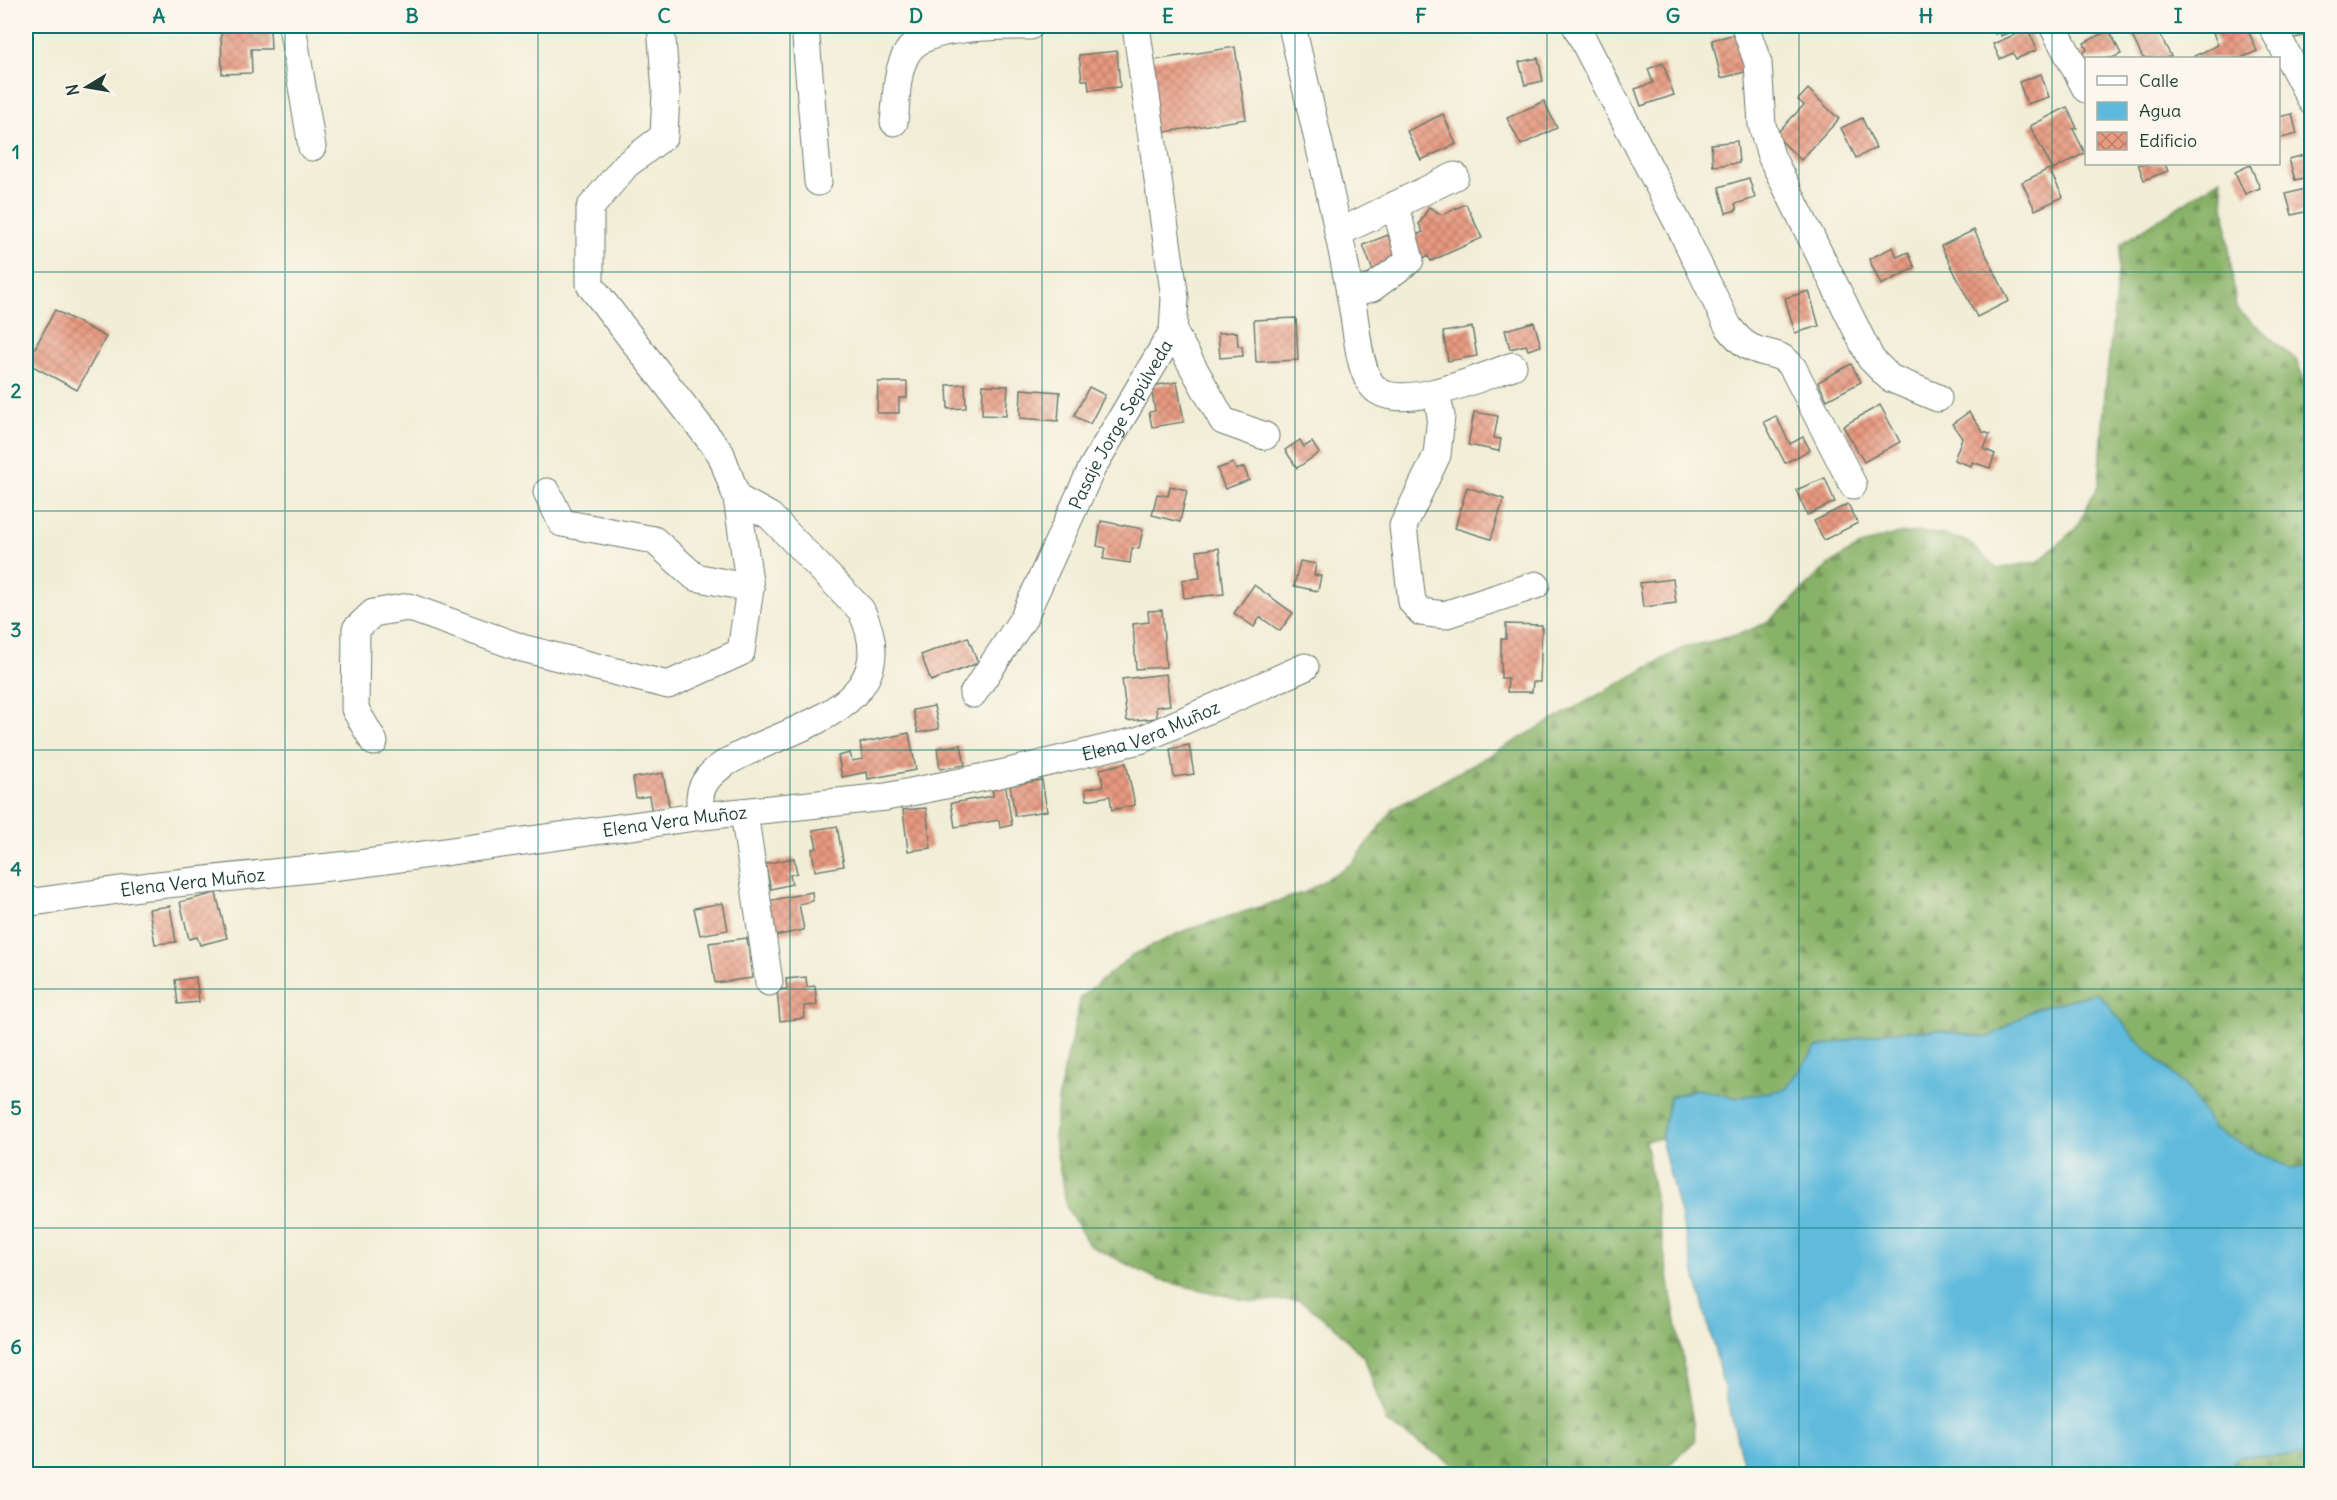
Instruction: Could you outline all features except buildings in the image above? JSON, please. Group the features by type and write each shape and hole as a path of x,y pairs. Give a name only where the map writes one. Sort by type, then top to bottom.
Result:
{"street":[{"path":"292,26 312,147"},
{"path":"374,742 355,709 356,629 373,613 408,607 522,648 668,685 741,652 750,588 737,498 721,454 590,285 590,208 626,165 664,136 666,92 661,26"},
{"path":"805,26 819,182"},
{"path":"894,122 900,72 907,52 919,41 937,34 967,29 1030,26"},
{"name":"Pasaje Jorge Sepúlveda","path":"973,694 1023,619 1092,468 1173,331 1175,298 1136,26"},
{"path":"1292,26 1338,233 1366,378 1371,385 1385,395 1395,397 1436,393 1513,366"},
{"path":"1576,26 1681,229 1728,326 1751,348 1786,359 1793,368 1853,485"},
{"path":"1745,26 1758,63 1762,125 1771,156 1871,358 1890,378 1938,398"},
{"path":"2053,26 2085,87"},
{"path":"2271,26 2312,102"},
{"path":"1338,233 1455,176"},
{"path":"1350,293 1372,288 1410,260 1395,205"},
{"path":"1173,331 1223,421 1265,436"},
{"path":"1436,393 1440,416 1437,455 1403,526 1412,602 1421,612 1444,615 1536,585"},
{"path":"547,492 562,523 654,540 694,577 750,588"},
{"path":"703,816 700,797 710,776 735,757 811,725 848,699 862,685 870,668 871,643 867,623 861,610 770,516 737,498"},
{"name":"Elena Vera Muñoz","path":"26,903 148,886 358,864 703,816 885,797 1000,774 1140,740 1305,667"},
{"path":"744,812 769,982"}],"green space":[{"path":"2221,179 2236,308 2296,360 2311,396 2311,1166 2290,1168 2213,1130 2188,1089 2138,1041 2097,993 2034,1009 1988,1038 1937,1030 1885,1032 1816,1048 1787,1089 1736,1098 1697,1089 1670,1097 1661,1139 1645,1140 1696,1440 1659,1474 1468,1474 1386,1422 1365,1359 1333,1325 1299,1300 1253,1302 1159,1280 1089,1245 1067,1208 1054,1138 1059,1094 1081,997 1133,955 1186,930 1304,893 1353,863 1394,808 1683,648 1734,635 1763,624 1779,613 1821,572 1850,551 1866,543 1883,537 1918,532 1936,534 1968,543 1997,569 2039,561 2076,528 2099,483 2105,395 2121,244"},
{"path":"2239,1456 2311,1456 2311,1474 2219,1474"}],"water":[{"path":"2098,993 2138,1041 2188,1089 2214,1130 2290,1168 2311,1166 2311,1456 2239,1456 2219,1474 1746,1474 1661,1139 1670,1097 1697,1089 1736,1098 1786,1089 1816,1048 1885,1032 1937,1030 1988,1038 2034,1009"}]}
